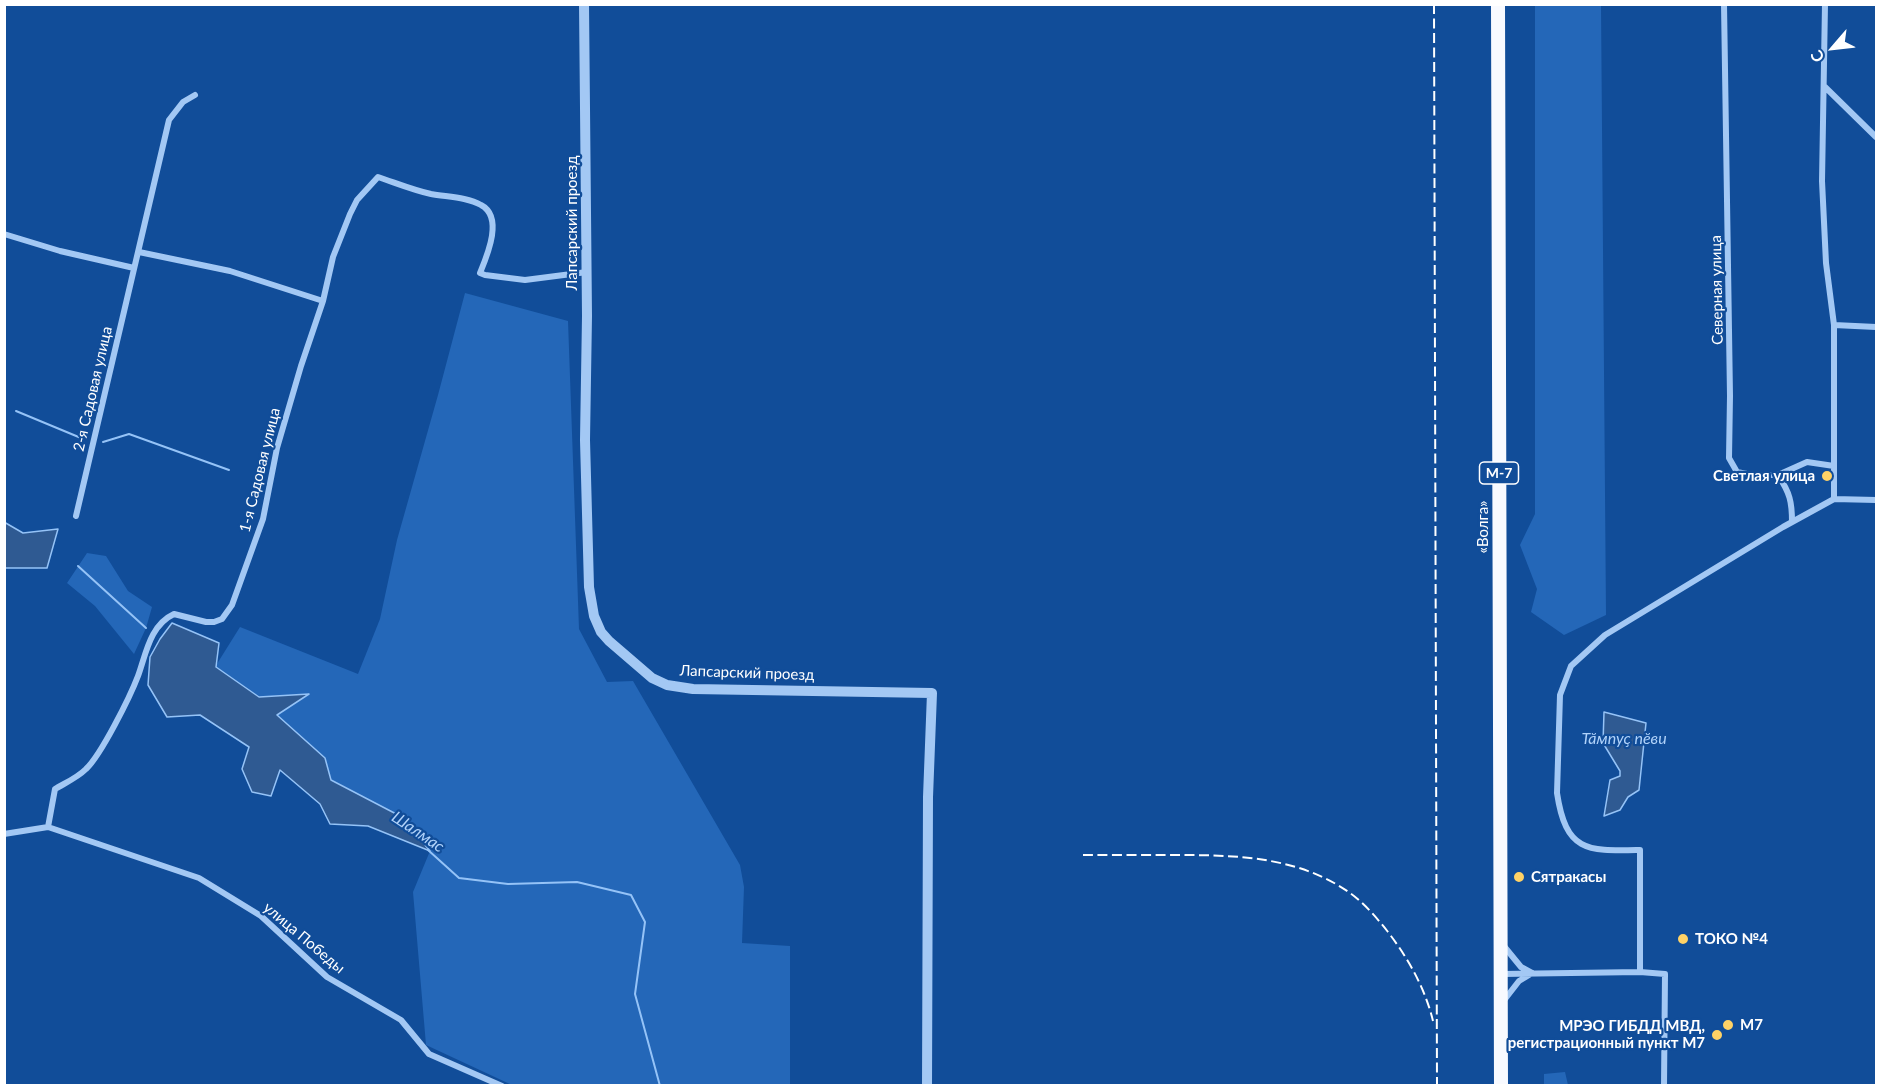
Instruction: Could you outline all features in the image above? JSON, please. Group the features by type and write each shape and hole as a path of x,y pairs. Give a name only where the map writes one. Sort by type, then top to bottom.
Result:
{"highway":[{"name":"«Волга»","path":"1498,4 1501,1086"}],"street":[{"name":"Лапсарский проезд","path":"584,4 587,272 585,440 589,587 594,616 601,632 609,641 652,678 667,685 693,689 932,693 928,797 927,1086"},
{"name":"Северная улица","path":"1724,4 1730,384 1729,458 1737,472 1752,475 1778,476 1807,462 1834,466"},
{"path":"1825,4 1822,181 1826,263 1833,325 1834,499"},
{"path":"1824,86 1876,137"},
{"name":"2-я Садовая улица","path":"76,516 169,120 183,102 195,94"},
{"name":"1-я Садовая улица","path":"48,827 55,789 81,773 97,755 130,693 152,637 164,620 174,614 214,622 222,619 232,605 262,519 283,428 323,301 333,257 350,214 366,188 378,177 430,194 470,201 485,208 492,220 493,229 491,243 480,273 485,275 525,280 587,272"},
{"path":"4,234 60,251 134,268"},
{"path":"139,252 230,271 323,301"},
{"path":"1833,325 1876,327"},
{"path":"1778,476 1789,492 1792,522"},
{"path":"1640,972 1640,850 1604,851 1592,849 1579,842 1564,822 1557,793 1560,696 1570,666 1605,635 1834,499 1876,500"},
{"name":"улица Победы","path":"4,834 48,827 200,878 261,916 327,977 401,1020 429,1054 502,1086"},
{"path":"1501,942 1521,967 1532,974"},
{"path":"1501,974 1640,972 1665,974 1664,1086"},
{"path":"1501,1005 1519,981 1532,974"}],"shaded area":[{"path":"1535,5 1601,5 1606,615 1564,635 1531,612 1537,589 1520,545 1535,514"},
{"path":"465,293 568,321 579,629 607,682 633,681 740,865 744,887 742,943 790,946 790,1085 512,1085 426,1045 413,892 430,851 402,817 331,780 325,758 276,715 307,695 259,697 215,667 240,627 358,674 380,619 397,540"},
{"path":"87,553 106,556 128,591 152,607 146,628 134,654 95,606 67,583"},
{"path":"1565,1072 1568,1085 1544,1085 1544,1074"}],"water":[{"path":"4,522 23,533 58,529 47,568 5,568"},
{"path":"172,623 219,643 216,667 259,697 309,694 277,715 325,758 331,780 402,817 430,851 368,826 330,824 320,804 280,770 271,796 252,792 242,769 249,747 200,715 167,717 148,685 150,657"},
{"name":"Тӑмпуҫ пӗви","path":"1604,712 1646,723 1639,790 1628,797 1620,810 1604,816 1610,780 1620,776 1620,771 1603,743"}],"waterway":[{"path":"16,411 81,438"},
{"path":"103,442 129,434 229,470"},
{"name":"Шалмас","path":"78,566 146,628"},
{"name":"Шалмас","path":"428,850 459,878 508,884 577,882 631,895 645,922 635,994 660,1086"}],"railway":[{"path":"1434,4 1437,1086"},
{"path":"1083,855 1243,857 1309,871 1350,893 1379,921 1409,963 1421,985 1433,1021"}],"place":[{"name":"Светлая улица","path":"1827,476"},
{"name":"Сятракасы","path":"1519,877"},
{"name":"ТОКО №4","path":"1683,939"},
{"name":"М7","path":"1728,1025"},
{"name":"МРЭО ГИБДД МВД, регистрационный пункт М7","path":"1717,1035"}]}
